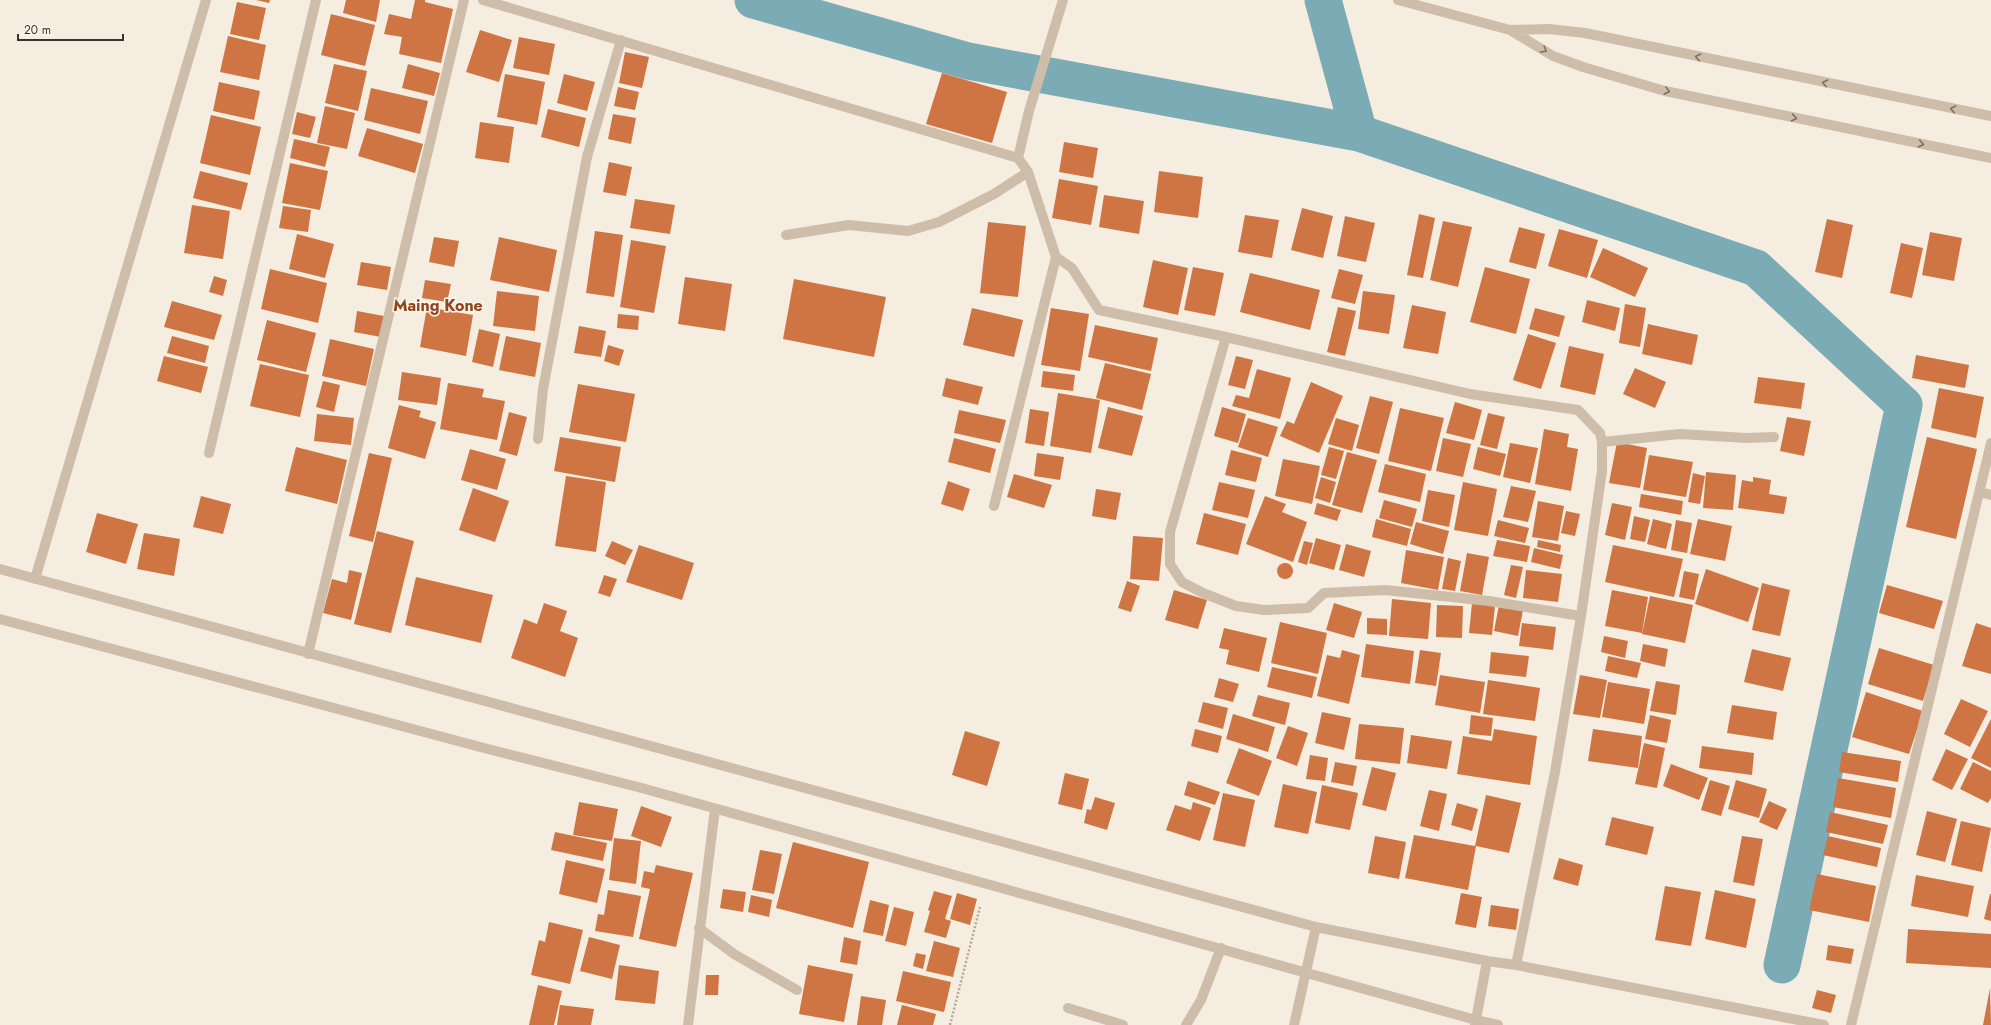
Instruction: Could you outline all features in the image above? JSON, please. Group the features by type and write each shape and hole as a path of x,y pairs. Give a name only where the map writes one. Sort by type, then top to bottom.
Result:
{"street":[{"path":"35,579 206,0"},
{"path":"209,453 316,0"},
{"path":"308,654 464,0"},
{"path":"483,0 1018,158 1028,172 1056,257 994,506"},
{"path":"1018,158 1029,111 1063,0"},
{"path":"1398,0 1510,30 1553,56 1583,67 1665,91 1991,158"},
{"path":"1510,30 1549,29 1585,33 1991,116"},
{"path":"538,439 543,389 587,157 621,40"},
{"path":"786,235 849,225 908,232 939,222 994,194 1028,172"},
{"path":"1056,257 1072,268 1099,310 1226,337 1470,394 1578,410 1600,433 1602,442 1602,470 1582,616 1555,772 1516,965"},
{"path":"1226,337 1170,532 1170,564 1182,582 1203,593 1236,606 1264,610 1308,608 1324,593 1385,590 1489,601 1582,616"},
{"path":"1602,442 1680,434 1746,438 1774,437"},
{"path":"1851,1025 1991,443"},
{"path":"1980,492 1991,495"},
{"path":"0,570 1316,926 1487,962 1516,965 1824,1025"},
{"path":"0,619 715,809 1221,948 1475,1023 1498,1025"},
{"path":"688,1025 715,809"},
{"path":"1294,1025 1307,973 1316,926"},
{"path":"699,928 734,954 798,990"},
{"path":"1186,1025 1200,1000 1221,948"},
{"path":"1475,1023 1487,962"},
{"path":"1068,1008 1123,1025"}],"path":[{"path":"950,1025 986,884"}],"building":[{"path":"256,0 270,0 269,3"},
{"path":"346,0 380,0 376,22 343,13"},
{"path":"415,0 425,0 425,2 453,9 441,63 399,54 402,37 384,34 389,14 411,19"},
{"path":"237,2 266,8 259,40 230,34"},
{"path":"331,14 375,25 365,66 321,55"},
{"path":"480,30 512,40 499,82 466,72"},
{"path":"228,36 266,45 259,80 220,72"},
{"path":"519,37 555,44 549,75 513,68"},
{"path":"625,52 649,57 642,88 619,83"},
{"path":"334,64 367,71 358,111 325,103"},
{"path":"408,64 440,73 434,96 402,88"},
{"path":"942,73 1007,92 992,143 926,124"},
{"path":"505,74 545,82 537,125 497,117"},
{"path":"564,74 595,82 587,111 557,103"},
{"path":"219,82 260,91 254,120 213,111"},
{"path":"618,87 639,92 635,110 614,106"},
{"path":"371,88 428,101 420,134 364,120"},
{"path":"325,106 355,113 347,149 317,143"},
{"path":"548,109 586,118 579,147 541,137"},
{"path":"297,112 316,117 310,138 292,134"},
{"path":"613,114 636,118 631,144 608,139"},
{"path":"211,115 261,127 250,175 200,163"},
{"path":"480,122 514,127 509,163 475,158"},
{"path":"367,128 423,144 415,173 358,156"},
{"path":"294,139 330,147 325,167 290,158"},
{"path":"1064,142 1098,148 1093,178 1059,172"},
{"path":"609,162 632,167 626,196 603,192"},
{"path":"290,163 328,171 320,210 282,203"},
{"path":"200,171 248,183 241,210 193,198"},
{"path":"1159,171 1203,177 1198,218 1154,212"},
{"path":"1059,179 1098,186 1091,225 1052,218"},
{"path":"1104,195 1144,201 1139,234 1099,227"},
{"path":"635,199 675,205 670,234 630,228"},
{"path":"192,205 230,211 223,259 184,253"},
{"path":"283,206 311,210 308,232 279,228"},
{"path":"1302,208 1333,216 1323,258 1291,250"},
{"path":"1419,214 1435,218 1423,278 1407,275"},
{"path":"1245,215 1279,220 1272,258 1238,252"},
{"path":"1345,216 1375,223 1366,262 1337,256"},
{"path":"1827,219 1853,225 1842,278 1815,272"},
{"path":"1443,221 1472,227 1458,287 1430,280"},
{"path":"988,222 1026,226 1018,297 980,293"},
{"path":"1519,227 1545,234 1536,269 1509,262"},
{"path":"1559,229 1598,240 1587,278 1548,266"},
{"path":"595,231 623,235 614,297 586,293"},
{"path":"1930,232 1962,238 1954,281 1922,275"},
{"path":"297,234 334,244 325,278 289,269"},
{"path":"434,237 459,241 454,267 429,262"},
{"path":"499,237 557,250 549,292 490,280"},
{"path":"631,240 666,246 654,313 620,307"},
{"path":"1901,243 1923,248 1912,298 1890,293"},
{"path":"1603,248 1648,268 1635,297 1590,277"},
{"path":"1153,260 1188,268 1178,315 1143,307"},
{"path":"361,262 391,267 387,290 357,285"},
{"path":"1193,267 1224,273 1215,316 1184,310"},
{"path":"1485,267 1530,279 1516,334 1470,322"},
{"path":"270,269 327,283 318,323 261,309"},
{"path":"1339,269 1363,275 1355,304 1331,298"},
{"path":"1250,273 1320,290 1310,330 1240,312"},
{"path":"214,276 227,280 223,296 209,292"},
{"path":"685,277 732,284 725,331 678,324"},
{"path":"794,279 886,297 874,357 783,339"},
{"path":"425,280 451,284 447,302 422,298"},
{"path":"497,291 539,296 535,331 493,326"},
{"path":"1363,291 1395,295 1389,334 1358,329"},
{"path":"1587,300 1620,308 1615,331 1582,322"},
{"path":"172,301 222,315 214,340 164,327"},
{"path":"1625,304 1646,308 1640,347 1619,343"},
{"path":"1412,305 1446,312 1438,354 1403,348"},
{"path":"427,307 473,315 466,356 420,347"},
{"path":"1338,307 1356,311 1345,356 1327,352"},
{"path":"972,308 1023,320 1014,357 963,345"},
{"path":"1051,308 1089,314 1080,371 1041,365"},
{"path":"1535,308 1565,316 1559,337 1529,329"},
{"path":"357,311 384,316 381,337 354,332"},
{"path":"618,314 639,316 638,330 617,328"},
{"path":"267,320 316,333 306,372 257,360"},
{"path":"1648,324 1698,335 1692,365 1642,354"},
{"path":"1095,325 1158,338 1151,371 1088,357"},
{"path":"579,326 606,331 601,357 574,353"},
{"path":"479,329 500,334 493,367 472,362"},
{"path":"1528,334 1556,343 1541,389 1513,380"},
{"path":"172,336 209,346 205,363 167,353"},
{"path":"506,336 541,343 535,377 499,370"},
{"path":"330,339 374,349 366,386 322,376"},
{"path":"608,345 624,350 619,366 604,361"},
{"path":"1569,346 1604,354 1595,395 1560,387"},
{"path":"1916,355 1969,365 1965,388 1912,378"},
{"path":"164,356 208,367 201,393 157,381"},
{"path":"1236,356 1253,360 1245,389 1228,385"},
{"path":"1105,363 1151,374 1142,410 1096,398"},
{"path":"260,364 309,375 300,417 250,406"},
{"path":"1635,368 1666,382 1655,408 1623,394"},
{"path":"1257,369 1291,378 1280,419 1232,406 1236,395 1249,398"},
{"path":"1043,371 1075,375 1073,391 1041,387"},
{"path":"402,372 441,378 437,405 398,400"},
{"path":"1758,377 1805,383 1801,409 1754,403"},
{"path":"946,378 983,387 978,405 942,396"},
{"path":"323,381 340,385 334,412 316,407"},
{"path":"1311,382 1343,396 1319,453 1280,436 1287,421 1294,424"},
{"path":"448,383 484,389 482,397 505,401 497,440 440,429"},
{"path":"578,384 635,394 626,442 569,432"},
{"path":"1939,388 1984,397 1976,438 1931,428"},
{"path":"1058,393 1100,400 1091,453 1050,446"},
{"path":"1370,396 1393,402 1379,454 1356,448"},
{"path":"1455,402 1482,410 1474,440 1446,433"},
{"path":"399,405 421,411 419,417 436,422 425,459 388,448"},
{"path":"1108,407 1143,416 1132,456 1098,448"},
{"path":"1222,407 1246,414 1238,443 1214,436"},
{"path":"1400,408 1444,418 1431,471 1388,461"},
{"path":"1030,409 1049,412 1044,446 1025,443"},
{"path":"959,410 1006,420 1000,443 954,433"},
{"path":"509,412 527,417 517,456 499,451"},
{"path":"1488,413 1505,417 1497,449 1480,445"},
{"path":"317,414 354,418 351,445 314,441"},
{"path":"1787,417 1811,421 1804,456 1780,451"},
{"path":"1248,418 1278,427 1268,457 1238,447"},
{"path":"1336,418 1359,425 1352,451 1328,444"},
{"path":"1544,429 1569,434 1567,447 1578,449 1571,491 1535,484"},
{"path":"560,437 621,447 615,482 554,471"},
{"path":"1927,437 1977,449 1956,539 1906,527"},
{"path":"954,438 996,449 990,473 948,462"},
{"path":"1443,438 1471,444 1463,477 1436,471"},
{"path":"1617,442 1647,448 1640,488 1609,483"},
{"path":"1510,443 1538,448 1530,483 1503,477"},
{"path":"296,447 347,460 337,504 285,491"},
{"path":"1329,447 1344,451 1336,479 1321,475"},
{"path":"1478,447 1506,454 1500,476 1473,469"},
{"path":"470,449 506,459 497,490 461,480"},
{"path":"1231,450 1262,458 1256,482 1225,475"},
{"path":"1347,452 1377,460 1362,513 1332,505"},
{"path":"369,453 392,458 373,542 349,536"},
{"path":"1037,453 1064,457 1060,480 1034,476"},
{"path":"1649,455 1693,462 1686,497 1643,490"},
{"path":"1283,459 1320,466 1312,504 1275,496"},
{"path":"1385,464 1426,474 1420,502 1378,492"},
{"path":"1706,472 1736,475 1733,510 1703,508"},
{"path":"1693,473 1705,476 1700,504 1688,502"},
{"path":"1014,474 1052,485 1044,508 1007,497"},
{"path":"566,476 606,482 596,552 555,546"},
{"path":"1321,477 1336,482 1330,503 1315,498"},
{"path":"1753,477 1771,480 1769,494 1787,497 1784,514 1738,508 1742,480 1753,482"},
{"path":"948,481 970,489 963,511 941,504"},
{"path":"1219,482 1255,490 1248,518 1212,510"},
{"path":"1463,482 1497,489 1488,536 1454,530"},
{"path":"1511,486 1536,491 1528,522 1503,517"},
{"path":"473,488 509,501 495,542 459,530"},
{"path":"1096,489 1121,493 1116,520 1092,516"},
{"path":"1428,490 1455,495 1449,527 1422,521"},
{"path":"1641,494 1683,501 1681,515 1639,507"},
{"path":"201,496 231,504 223,534 193,527"},
{"path":"1265,496 1286,504 1282,512 1307,522 1293,562 1246,544"},
{"path":"1384,500 1417,509 1412,527 1379,518"},
{"path":"1538,501 1564,506 1558,541 1532,537"},
{"path":"1317,503 1341,510 1337,521 1314,514"},
{"path":"1612,503 1632,507 1625,540 1605,535"},
{"path":"1566,511 1580,514 1575,536 1561,533"},
{"path":"97,513 138,524 126,564 86,552"},
{"path":"1204,513 1246,524 1238,555 1196,544"},
{"path":"1634,516 1650,520 1645,542 1630,539"},
{"path":"1376,519 1411,529 1407,546 1372,537"},
{"path":"1653,519 1672,524 1666,549 1647,544"},
{"path":"1698,519 1732,526 1725,561 1690,554"},
{"path":"1498,520 1529,528 1525,543 1494,536"},
{"path":"1676,520 1692,523 1687,553 1671,550"},
{"path":"1416,522 1449,531 1443,554 1410,544"},
{"path":"377,531 414,541 391,633 354,624"},
{"path":"144,533 180,539 174,576 137,569"},
{"path":"1133,536 1163,538 1159,581 1130,579"},
{"path":"1316,538 1341,545 1334,570 1309,563"},
{"path":"1497,540 1530,546 1527,562 1493,556"},
{"path":"1538,540 1561,545 1560,552 1537,547"},
{"path":"612,541 633,550 625,565 605,556"},
{"path":"1304,541 1313,543 1307,565 1298,562"},
{"path":"1346,544 1371,551 1364,577 1339,570"},
{"path":"639,545 694,563 682,600 626,582"},
{"path":"1613,545 1683,559 1674,597 1605,582"},
{"path":"1534,548 1563,555 1560,569 1531,562"},
{"path":"1406,550 1444,557 1438,590 1401,583"},
{"path":"1467,553 1489,557 1482,595 1460,591"},
{"path":"1448,558 1461,561 1455,591 1442,589"},
{"path":"1285,563 1292,568 1293,571 1288,578 1285,579 1278,574 1277,571 1282,564"},
{"path":"1511,565 1523,567 1516,598 1504,595"},
{"path":"1706,569 1759,588 1748,622 1695,604"},
{"path":"349,570 362,573 351,620 323,613 332,579 347,583"},
{"path":"1526,570 1562,574 1558,602 1523,598"},
{"path":"1684,571 1699,574 1694,600 1679,597"},
{"path":"604,575 617,579 610,597 598,593"},
{"path":"416,577 493,595 481,643 405,625"},
{"path":"1127,581 1140,586 1131,612 1118,608"},
{"path":"1762,583 1790,590 1780,636 1752,630"},
{"path":"1887,585 1943,601 1934,629 1879,613"},
{"path":"1174,590 1207,600 1198,629 1165,620"},
{"path":"1612,590 1648,597 1642,633 1605,626"},
{"path":"1650,596 1693,605 1685,643 1642,634"},
{"path":"1392,599 1431,603 1428,639 1389,636"},
{"path":"544,603 567,611 560,631 578,638 565,677 511,658 524,619 537,624"},
{"path":"1334,603 1362,612 1354,638 1326,630"},
{"path":"1472,603 1495,606 1492,635 1469,633"},
{"path":"1437,605 1463,606 1462,638 1436,637"},
{"path":"1499,605 1523,610 1518,636 1494,631"},
{"path":"1367,618 1387,619 1387,635 1367,634"},
{"path":"1280,622 1327,633 1318,674 1271,663"},
{"path":"1522,623 1556,627 1553,650 1519,646"},
{"path":"1976,623 1991,628 1991,674 1962,666"},
{"path":"1224,628 1267,638 1259,672 1226,664 1229,650 1219,648"},
{"path":"1604,636 1628,641 1625,658 1601,652"},
{"path":"1366,644 1414,651 1410,684 1361,677"},
{"path":"1643,644 1668,649 1665,667 1640,661"},
{"path":"1879,648 1934,665 1923,701 1868,684"},
{"path":"1752,649 1791,658 1783,691 1744,682"},
{"path":"1342,650 1360,655 1349,704 1317,696 1327,655 1340,658"},
{"path":"1420,650 1441,653 1436,686 1415,683"},
{"path":"1491,652 1529,656 1526,677 1489,673"},
{"path":"1608,656 1641,663 1637,678 1605,671"},
{"path":"1272,667 1317,677 1312,698 1267,687"},
{"path":"1440,675 1485,682 1480,713 1435,705"},
{"path":"1580,675 1607,680 1600,718 1573,714"},
{"path":"1219,678 1239,684 1233,702 1214,697"},
{"path":"1488,680 1540,688 1535,721 1483,714"},
{"path":"1656,681 1680,685 1676,715 1650,711"},
{"path":"1608,682 1650,689 1644,724 1602,717"},
{"path":"1866,692 1923,711 1909,754 1852,737"},
{"path":"1258,695 1290,703 1285,725 1252,716"},
{"path":"1961,699 1988,711 1970,747 1944,734"},
{"path":"1203,702 1228,708 1223,729 1198,722"},
{"path":"1732,705 1777,712 1773,740 1727,733"},
{"path":"1322,712 1351,718 1344,750 1315,743"},
{"path":"1233,714 1275,727 1268,752 1226,739"},
{"path":"1471,715 1493,718 1491,736 1469,734"},
{"path":"1650,715 1671,720 1667,743 1645,739"},
{"path":"1991,719 1991,768 1971,758"},
{"path":"1359,724 1404,728 1400,764 1355,759"},
{"path":"1288,726 1308,733 1297,766 1276,758"},
{"path":"1195,729 1222,736 1218,753 1191,746"},
{"path":"1494,729 1537,736 1530,785 1457,774 1463,736 1492,741"},
{"path":"1593,729 1642,736 1638,768 1588,761"},
{"path":"965,731 1000,742 987,786 952,775"},
{"path":"1411,735 1452,741 1447,769 1407,763"},
{"path":"1644,743 1665,748 1657,788 1635,784"},
{"path":"1702,746 1754,753 1752,775 1699,768"},
{"path":"1239,748 1272,761 1259,796 1226,783"},
{"path":"1946,749 1968,759 1952,790 1932,780"},
{"path":"1842,752 1901,761 1898,782 1839,772"},
{"path":"1310,755 1328,758 1325,781 1306,779"},
{"path":"1335,762 1357,766 1353,786 1331,782"},
{"path":"1973,762 1991,771 1991,798 1988,803 1960,789"},
{"path":"1671,764 1708,778 1699,800 1663,786"},
{"path":"1372,767 1396,773 1386,811 1362,805"},
{"path":"1065,773 1089,779 1082,810 1058,804"},
{"path":"1838,778 1896,788 1891,818 1833,807"},
{"path":"1710,780 1730,786 1721,816 1701,810"},
{"path":"1736,780 1767,789 1759,818 1728,809"},
{"path":"1188,781 1220,792 1215,805 1184,795"},
{"path":"1283,784 1317,792 1308,834 1274,827"},
{"path":"1322,785 1358,793 1350,830 1315,823"},
{"path":"1429,790 1447,794 1439,831 1420,826"},
{"path":"1223,793 1255,800 1245,847 1213,840"},
{"path":"1486,795 1521,803 1509,853 1476,846 1468,890 1405,878 1414,835 1475,846"},
{"path":"1095,797 1115,803 1107,830 1084,823 1087,809 1091,810"},
{"path":"1769,801 1787,809 1777,830 1759,822"},
{"path":"579,802 618,809 612,841 573,835"},
{"path":"1193,802 1211,808 1200,841 1166,830 1175,805 1191,810"},
{"path":"1457,803 1478,809 1472,831 1451,825"},
{"path":"641,806 672,817 661,847 631,836"},
{"path":"1927,811 1957,819 1945,862 1916,855"},
{"path":"1830,812 1888,825 1883,844 1826,832"},
{"path":"1612,817 1654,827 1647,855 1605,845"},
{"path":"1961,821 1991,828 1982,872 1951,865"},
{"path":"555,832 607,843 603,861 551,850"},
{"path":"1375,836 1406,842 1399,879 1368,873"},
{"path":"1742,836 1763,839 1754,886 1733,882"},
{"path":"1828,836 1881,848 1877,867 1823,855"},
{"path":"614,838 641,841 636,884 609,880"},
{"path":"793,842 869,862 853,928 776,908"},
{"path":"760,850 782,854 774,894 752,890"},
{"path":"1559,858 1583,865 1578,886 1553,879"},
{"path":"566,860 605,869 597,903 559,894"},
{"path":"656,865 693,873 676,947 639,939 650,889 641,887 644,871 654,873"},
{"path":"1817,874 1876,886 1869,922 1809,910"},
{"path":"1916,875 1974,886 1968,917 1911,906"},
{"path":"1665,886 1701,892 1691,946 1655,940"},
{"path":"723,889 746,892 743,912 720,908"},
{"path":"608,890 641,896 633,937 595,931 598,914 604,915"},
{"path":"1715,890 1756,899 1746,948 1705,939"},
{"path":"934,891 952,896 945,919 951,921 946,938 924,932 930,911 928,910"},
{"path":"957,893 977,899 970,925 950,919"},
{"path":"1461,893 1482,897 1476,928 1455,924"},
{"path":"1991,894 1991,921 1984,919"},
{"path":"751,895 772,900 769,917 748,912"},
{"path":"870,900 889,905 883,936 863,932"},
{"path":"1491,905 1519,909 1516,930 1488,926"},
{"path":"894,907 914,912 906,946 885,941"},
{"path":"549,922 583,930 570,984 531,975 539,940 545,942"},
{"path":"1908,929 1991,934 1991,968 1906,963"},
{"path":"589,937 620,945 612,979 580,971"},
{"path":"844,937 861,941 857,965 840,962"},
{"path":"934,941 960,948 953,977 926,971"},
{"path":"1828,945 1854,949 1851,964 1826,960"},
{"path":"916,953 926,955 923,969 913,966"},
{"path":"619,965 659,971 655,1004 615,1000"},
{"path":"808,965 853,974 844,1022 799,1014"},
{"path":"903,971 951,982 944,1012 896,1001"},
{"path":"706,975 719,975 718,995 705,995"},
{"path":"538,985 562,991 554,1025 529,1025"},
{"path":"1990,988 1991,1025 1983,1025"},
{"path":"1817,990 1836,995 1831,1013 1812,1008"},
{"path":"861,996 886,1000 882,1025 857,1025"},
{"path":"560,1005 594,1009 591,1025 557,1025"},
{"path":"902,1005 936,1014 933,1025 897,1025"}],"waterway":[{"path":"753,0 968,61 1359,133 1756,268 1904,405 1782,965"},
{"path":"1323,0 1359,133"}],"district":[{"name":"Maing Kone","path":"438,305"}]}
